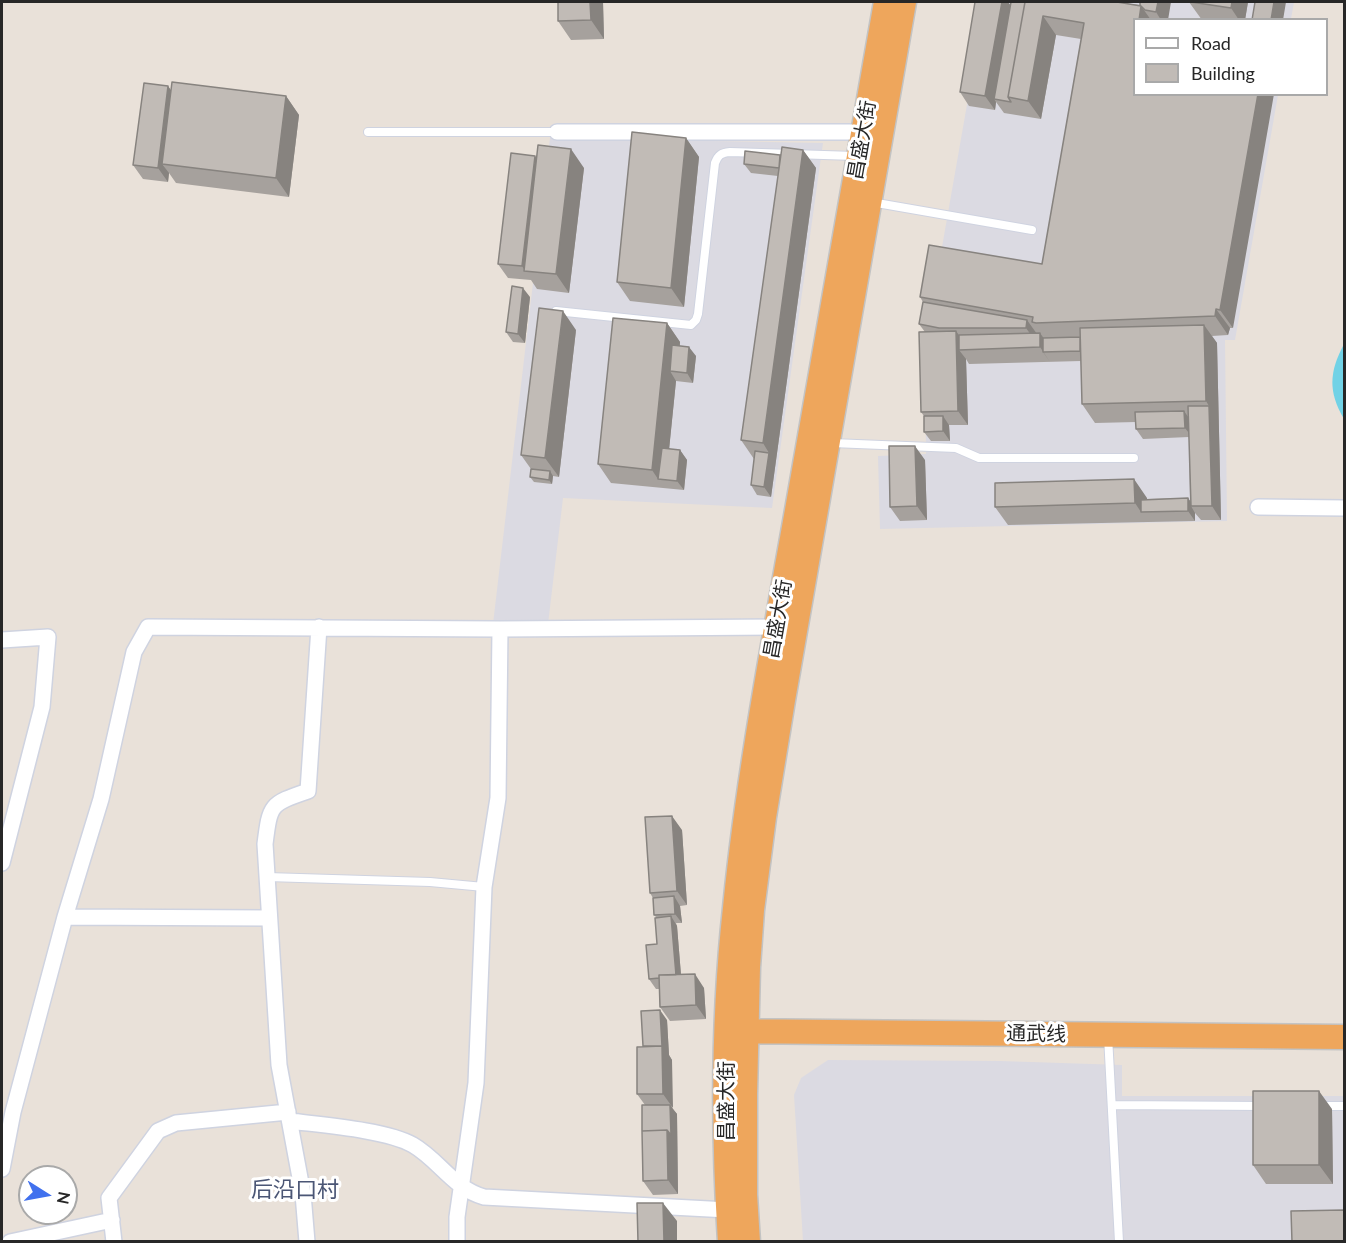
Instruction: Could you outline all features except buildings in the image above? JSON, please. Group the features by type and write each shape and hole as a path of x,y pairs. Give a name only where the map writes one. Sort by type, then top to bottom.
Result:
{"highway":[{"name":"昌盛大街","path":"748,1242 737,1031 735,908 746,814 777,627 886,2"},
{"name":"昌盛大街","path":"730,1242 728,1210 737,1031 764,817 904,2"},
{"name":"通武线","path":"737,1031 1344,1036"}],"street":[{"path":"557,132 863,132"},
{"path":"1258,507 1344,508"},
{"path":"2,1169 13,1112 65,917 101,799 134,652 148,627 500,629 777,627"},
{"path":"308,1242 303,1194 279,1065 265,844 269,816 273,807 280,801 308,791 320,627"},
{"path":"457,1242 457,1217 476,1083 484,888 498,798 500,629"},
{"path":"2,640 48,637 42,707 2,859"},
{"path":"65,917 269,918"},
{"path":"114,1242 109,1198 158,1131 176,1123 289,1117 406,1142 423,1152 461,1186 475,1195 493,1198 728,1210"},
{"path":"10,1242 112,1220"}],"lane":[{"path":"368,132 557,132"},
{"path":"549,310 691,325 698,314 717,157 730,152 859,156"},
{"path":"869,202 1032,230"},
{"path":"828,443 956,448 979,458 1134,458"},
{"path":"267,877 430,882 484,888"},
{"path":"1108,1035 1119,1242"},
{"path":"1112,1105 1275,1106"},
{"path":"1310,1106 1344,1106"}],"shaded area":[{"path":"985,2 1294,2 1291,18 1133,18 1133,96 1278,96 1235,340 1225,340 1227,521 880,529 878,456 926,454 925,344"},
{"path":"550,138 823,143 772,508 563,498 548,624 493,624"},
{"path":"828,1060 1000,1061 1122,1065 1122,1096 1344,1096 1344,1241 803,1241 794,1095 801,1078"}],"water":[{"path":"1344,344 1344,419 1335,400 1332,382 1335,364"}],"district":[{"name":"后沿口村","path":"295,1190"}]}
